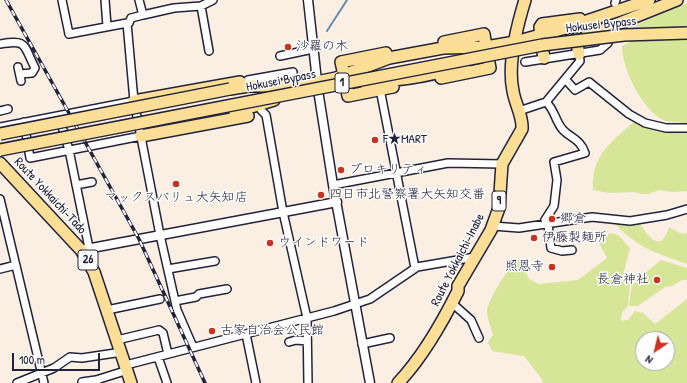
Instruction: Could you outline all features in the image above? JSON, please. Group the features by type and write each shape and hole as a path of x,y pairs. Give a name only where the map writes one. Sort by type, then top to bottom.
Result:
{"main road":[{"name":"Route Yokkaichi-Inabe","path":"398,383 432,338 458,291 458,286 493,226 499,208 502,164 522,130 519,111 511,81 515,45 526,0"},
{"path":"542,41 595,19 649,0"},
{"path":"318,86 345,80 384,60 412,51 452,47 487,50 542,41 576,40 598,33 677,0"},
{"path":"595,19 599,29 598,33"},
{"name":"Hokusei Bypass","path":"0,150 542,45 624,35 687,33"},
{"path":"576,40 579,54"},
{"path":"542,41 544,58"},
{"path":"345,80 348,96 380,90 417,80 490,68 487,50"},
{"path":"412,51 417,80"},
{"path":"345,80 380,82 417,80"},
{"path":"134,101 234,82 247,84"},
{"name":"1","path":"0,134 230,90 247,84 283,87 318,86"},
{"name":"1","path":"0,158 235,112 318,86"},
{"path":"141,136 246,117 262,110 270,102"},
{"name":"Route Yokkaichi-Tado","path":"2,169 85,249 122,352 131,383"}],"street":[{"path":"62,0 69,34 129,23 131,18 174,8 201,6 213,0"},
{"path":"105,0 107,26"},
{"path":"139,0 143,15"},
{"path":"308,0 313,49 333,185 370,383"},
{"path":"201,6 209,51"},
{"path":"127,23 134,101 160,235 176,310 193,347"},
{"path":"525,62 579,54 603,48 608,43 610,33"},
{"path":"0,44 17,41 22,43 35,68 32,73 21,78 18,67"},
{"path":"280,56 313,49"},
{"path":"519,111 546,102 566,80 572,69 580,61 579,54"},
{"path":"247,84 248,80 293,72"},
{"path":"566,80 575,90 588,82 629,114 645,123 666,128 687,128"},
{"path":"380,90 415,268"},
{"path":"0,127 134,101"},
{"path":"546,102 554,110 563,130 578,141 585,153 554,162 557,186 554,206 545,220 548,224 552,248 562,251 572,250"},
{"path":"0,111 8,109"},
{"path":"262,110 266,115 282,212 307,318 308,383"},
{"path":"59,116 69,150 76,185 85,249 337,202"},
{"path":"24,122 30,158 141,136"},
{"path":"0,146 27,141"},
{"path":"333,185 448,162 502,164"},
{"path":"76,185 92,182"},
{"path":"0,201 3,229 16,265 44,383"},
{"path":"493,226 519,228 592,217 630,221 667,215 687,209"},
{"path":"82,382 96,382 127,367 168,354 356,304 370,299 415,268 475,257"},
{"path":"168,269 215,261"},
{"path":"0,269 16,265"},
{"path":"175,301 196,298 199,294 227,289"},
{"path":"107,310 160,299"},
{"path":"452,302 471,320 480,338"},
{"path":"117,340 159,330 163,333 168,354"},
{"path":"246,334 256,383"},
{"path":"362,344 390,338"},
{"path":"289,342 296,340 307,341"},
{"path":"18,383 54,368 70,357 82,358 122,352"},
{"path":"158,357 167,383"}],"green space":[{"path":"687,3 687,124 666,121 658,117 645,104 633,85 625,65 622,46 632,41 629,28"},
{"path":"635,121 651,128 664,131 687,131 687,191 672,192 659,190 648,194 642,194 634,192 610,193 593,190 595,167 599,158 611,143"},
{"path":"615,224 640,224 655,241 662,240 669,227 682,234 687,233 687,264 648,249 632,239"},
{"path":"611,233 618,235 630,248 623,276 630,284 628,306 622,312 621,321 628,320 635,311 643,313 655,324 687,299 687,383 543,383 541,378 524,356 492,351 488,342 493,335 487,311 491,298 500,282 510,268 520,259 529,279 539,284 578,280 607,258 597,239"},
{"path":"661,260 687,268 687,280 682,280 672,286 665,287 638,306 629,306 632,284"}],"waterway":[{"path":"327,31 347,0"}],"railway":[{"path":"6,0 139,239 205,383"}],"place":[{"name":"沙羅の木","path":"288,47"},
{"name":"F★MART","path":"375,140"},
{"name":"プロキリティ","path":"341,170"},
{"name":"マックスバリュ大矢知店","path":"176,184"},
{"name":"四日市北警察署大矢知交番","path":"321,195"},
{"name":"郷倉","path":"552,219"},
{"name":"伊藤製麺所","path":"534,238"},
{"name":"ウインドワード","path":"270,243"},
{"name":"照恩寺","path":"552,267"},
{"name":"長倉神社","path":"657,280"},
{"name":"古家自治会公民館","path":"212,331"}]}
